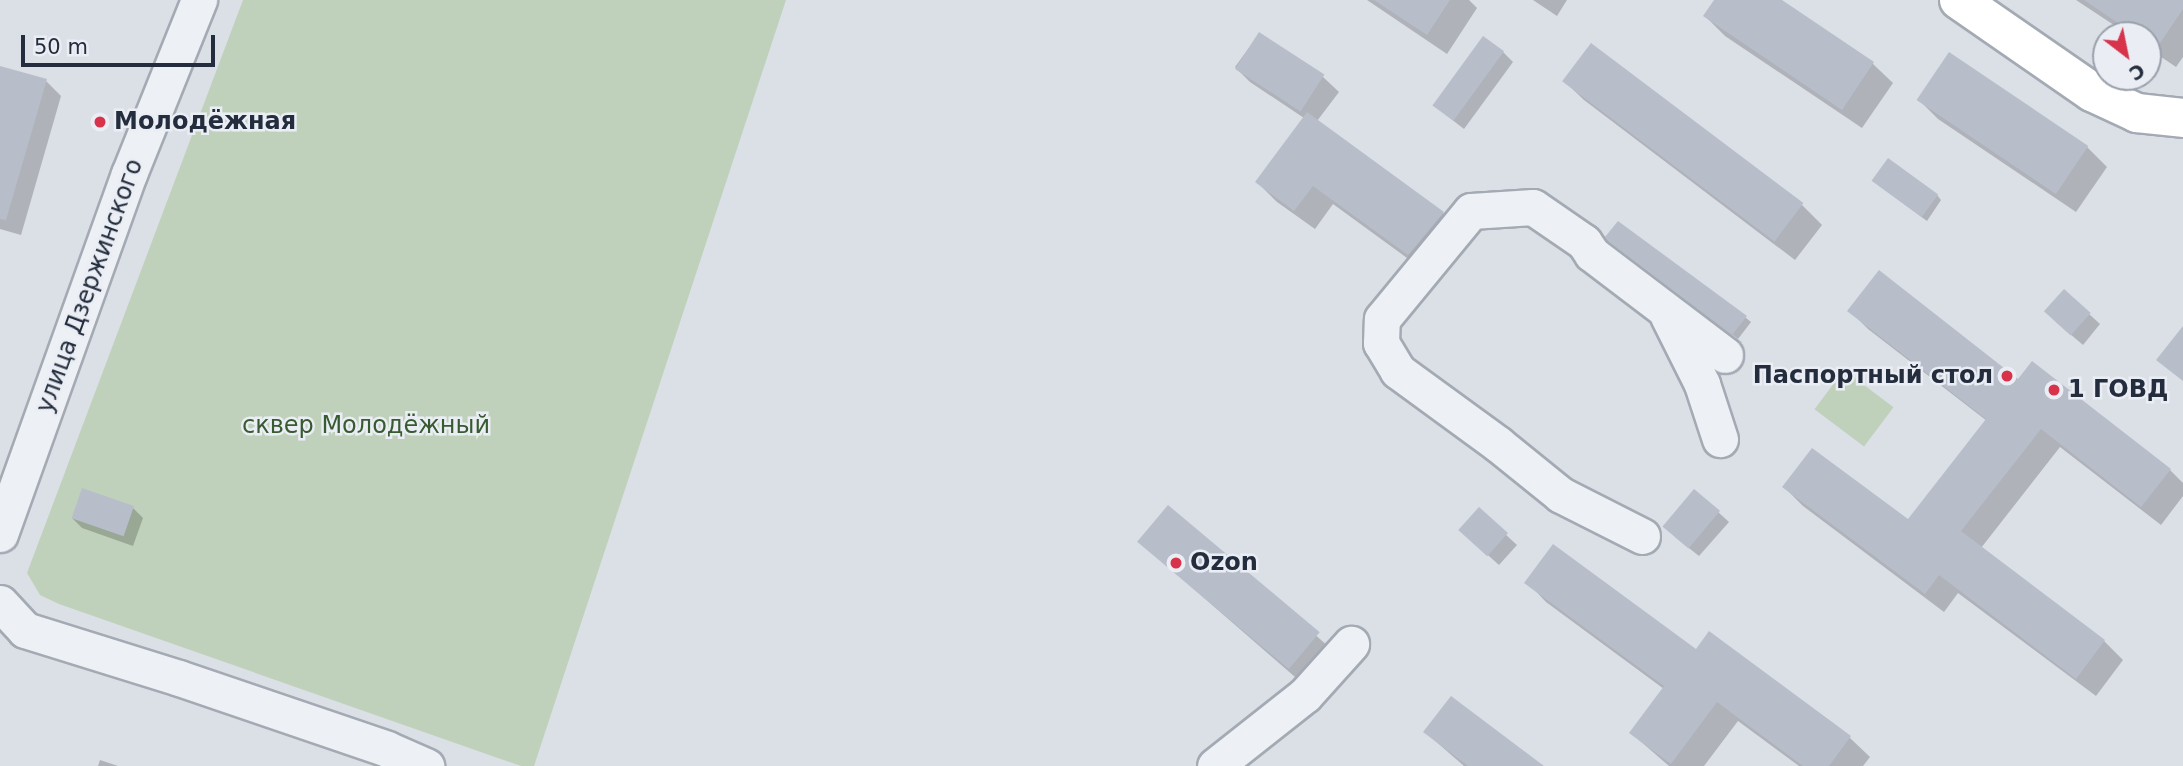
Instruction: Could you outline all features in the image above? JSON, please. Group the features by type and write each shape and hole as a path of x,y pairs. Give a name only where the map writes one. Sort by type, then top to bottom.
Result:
{"main road":[{"path":"1959,0 2092,92 2137,113 2183,118"}],"street":[{"name":"улица Дзержинского","path":"0,534 129,174 199,0"},
{"path":"1642,536 1561,495 1498,444 1398,371 1381,343 1382,319 1471,211 1533,207 1584,243 1592,254 1725,355"},
{"path":"1665,309 1702,384 1720,439"},
{"path":"1,608 25,630 192,682 387,749 426,766"},
{"path":"1215,766 1305,695 1351,645"}],"green space":[{"name":"сквер Молодёжный","path":"243,0 786,0 534,766 521,766 59,604 40,595 27,573"},
{"path":"1844,370 1894,407 1864,446 1815,409"}],"building":[{"path":"1374,0 1450,0 1427,35"},
{"path":"1714,0 1782,0 1874,62 1842,110 1703,16"},
{"path":"2084,0 2183,0 2183,9 2162,40 2162,21 2115,21"},
{"path":"1259,32 1324,74 1300,111 1235,69"},
{"path":"1483,36 1504,51 1453,121 1432,106"},
{"path":"1591,43 1803,203 1775,241 1562,81"},
{"path":"1949,52 2088,146 2056,194 1917,100"},
{"path":"0,66 47,79 6,220 0,219"},
{"path":"1307,112 1444,212 1408,255 1313,186 1294,211 1255,182"},
{"path":"1888,158 1938,194 1922,217 1872,181"},
{"path":"1618,221 1747,316 1732,335 1607,240 1605,237"},
{"path":"1879,270 2018,379 2032,361 2171,469 2141,507 2041,429 1961,531 2105,640 2076,679 1939,575 1925,594 1782,487 1812,448 1908,519 1986,419 1847,311"},
{"path":"2064,289 2091,313 2071,335 2044,311"},
{"path":"2183,326 2183,381 2156,360"},
{"path":"82,488 134,506 124,536 72,518"},
{"path":"1694,489 1720,511 1689,548 1663,527"},
{"path":"1168,505 1320,632 1289,669 1137,542"},
{"path":"1479,507 1508,533 1487,556 1458,530"},
{"path":"1553,544 1696,649 1709,631 1851,736 1829,766 1803,766 1717,702 1671,764 1629,733 1664,686 1524,583"},
{"path":"1451,696 1544,766 1468,766 1423,732"}],"place":[{"name":"Молодёжная","path":"100,122"},
{"name":"Паспортный стол","path":"2007,376"},
{"name":"1 ГОВД","path":"2054,390"},
{"name":"Ozon","path":"1176,563"}]}
